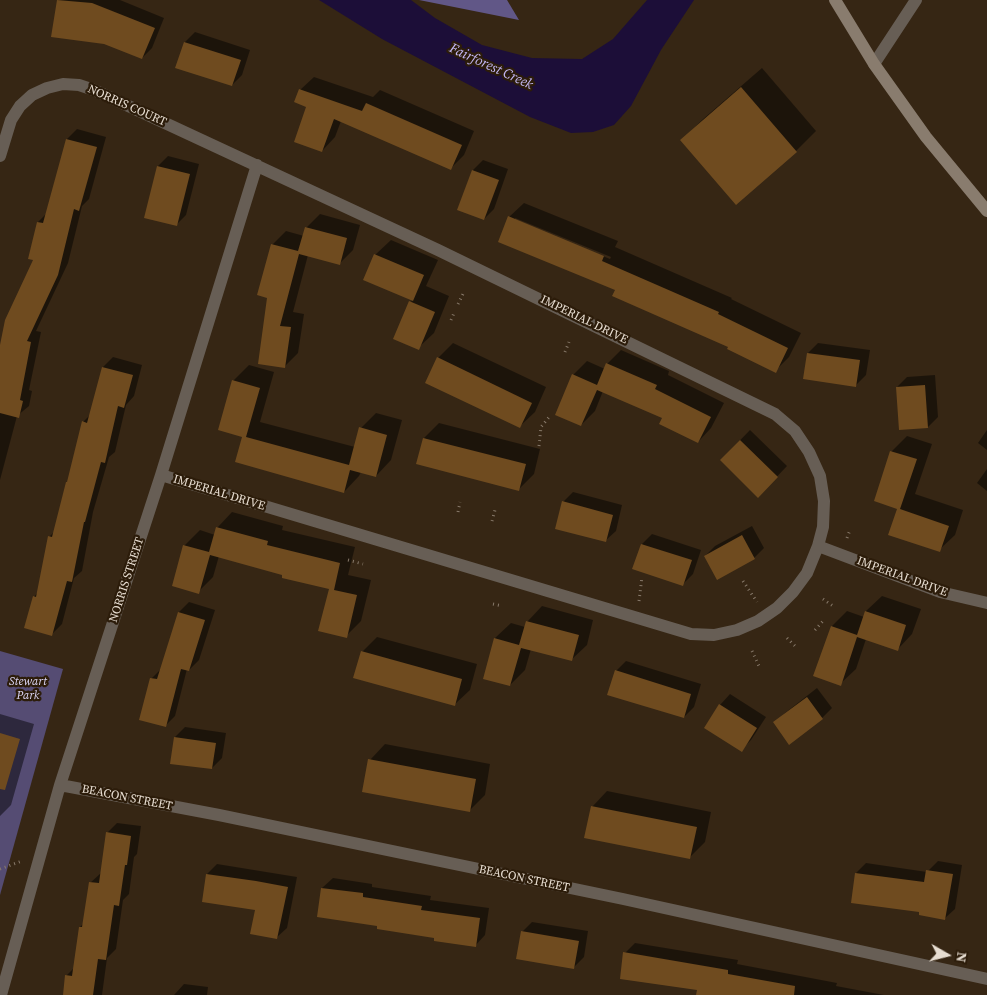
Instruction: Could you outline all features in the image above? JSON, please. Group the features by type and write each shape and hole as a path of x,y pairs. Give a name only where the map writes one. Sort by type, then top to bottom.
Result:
{"main road":[{"path":"836,0 874,64 926,137 987,211"}],"street":[{"path":"874,64 916,0"},
{"name":"NORRIS COURT","path":"0,156 11,120 20,106 32,95 47,88 63,84 79,85 94,90 257,165"},
{"name":"NORRIS STREET","path":"2,995 60,785 161,475 257,165"},
{"name":"IMPERIAL DRIVE","path":"161,475 691,634 714,635 737,630 758,621 777,608 794,592 807,573 818,546 824,502 820,476 809,452 794,431 775,414 257,165"},
{"name":"IMPERIAL DRIVE","path":"818,546 940,592 987,603"},
{"name":"BEACON STREET","path":"60,785 239,819 613,897 987,979"}],"path":[{"path":"458,304 464,292"},
{"path":"451,320 454,313"},
{"path":"565,352 569,342"},
{"path":"539,446 540,427 550,416"},
{"path":"458,512 460,502"},
{"path":"492,521 495,510"},
{"path":"847,538 850,530"},
{"path":"348,560 363,564"},
{"path":"639,601 642,578"},
{"path":"743,581 757,602"},
{"path":"823,599 833,606"},
{"path":"493,604 502,606"},
{"path":"815,630 824,620"},
{"path":"787,638 794,646"},
{"path":"752,651 759,666"},
{"path":"0,869 22,861"}],"green space":[{"name":"Stewart Park","path":"0,651 63,669 0,895"}],"shaded area":[{"path":"419,0 507,0 519,20"}],"water":[{"name":"Fairforest Creek","path":"319,0 411,0 435,18 482,45 532,58 582,59 613,39 647,0 694,0 661,50 631,106 614,125 593,132 571,133 530,117 382,39"}],"building":[{"path":"57,0 92,3 155,28 142,59 104,44 51,37"},
{"path":"184,42 241,60 232,86 175,68"},
{"path":"741,87 797,152 736,205 680,140"},
{"path":"299,89 362,111 366,103 462,145 451,170 334,119 322,152 294,142 306,107 294,102"},
{"path":"66,139 97,147 79,211 74,209 58,275 27,341 31,342 20,400 23,401 19,418 0,413 0,345 5,320 33,260 28,259 37,222 43,223"},
{"path":"157,166 190,174 177,226 144,218"},
{"path":"472,170 499,180 484,220 457,210"},
{"path":"508,216 604,256 602,261 719,312 718,314 788,348 776,373 727,349 728,347 612,296 615,290 498,242"},
{"path":"305,227 347,238 340,265 299,254 280,326 291,327 285,368 258,364 267,298 257,295 271,244 298,251"},
{"path":"374,254 424,275 413,301 363,280"},
{"path":"409,301 435,312 419,350 393,339"},
{"path":"807,353 860,360 856,387 803,379"},
{"path":"437,357 532,403 520,428 425,383"},
{"path":"606,363 657,385 655,389 711,417 698,443 659,424 662,418 597,390 581,426 555,415 572,374 597,385"},
{"path":"102,367 133,375 124,408 118,406 105,463 101,462 84,522 72,582 67,581 52,636 24,628 33,596 36,597 48,536 52,537 82,421 87,423"},
{"path":"232,380 260,388 246,437 349,465 359,427 387,435 376,477 350,470 344,493 235,462 242,437 218,430"},
{"path":"925,385 928,428 899,430 896,387"},
{"path":"423,438 526,464 519,491 416,464"},
{"path":"740,440 778,477 758,498 720,460"},
{"path":"890,451 917,459 900,509 949,526 940,552 888,535 897,509 874,501"},
{"path":"562,501 613,515 606,542 555,529"},
{"path":"216,527 268,541 267,545 340,563 334,590 357,595 347,638 318,631 329,589 282,578 282,575 210,555 199,594 172,586 183,545 209,552"},
{"path":"742,535 755,559 717,580 704,556"},
{"path":"641,544 692,560 683,586 632,569"},
{"path":"865,611 906,625 898,651 857,637 841,686 813,676 831,626 857,635"},
{"path":"178,612 205,620 189,671 181,669 166,727 139,720 150,678 157,679"},
{"path":"526,621 579,635 572,661 521,648 510,686 483,679 494,638 519,645"},
{"path":"361,651 462,679 455,706 353,678"},
{"path":"615,670 691,694 684,718 607,695"},
{"path":"807,697 823,719 789,745 773,722"},
{"path":"719,704 757,728 742,752 704,728"},
{"path":"0,733 20,739 5,790 0,789"},
{"path":"174,737 216,743 212,769 170,764"},
{"path":"368,759 476,779 470,812 362,792"},
{"path":"591,806 697,827 690,859 584,838"},
{"path":"106,832 131,836 119,906 114,905 106,960 98,959 93,995 63,995 65,975 72,976 79,927 82,927 89,882 99,883"},
{"path":"926,870 953,874 945,920 919,915 919,912 851,903 855,873 924,882"},
{"path":"206,874 288,887 277,939 250,934 255,910 202,902"},
{"path":"321,888 363,893 363,897 422,906 421,910 480,918 476,947 434,941 434,938 377,929 377,926 317,917"},
{"path":"521,931 579,941 574,969 516,959"},
{"path":"623,952 728,970 728,974 795,986 794,995 696,995 697,990 620,979"}]}
